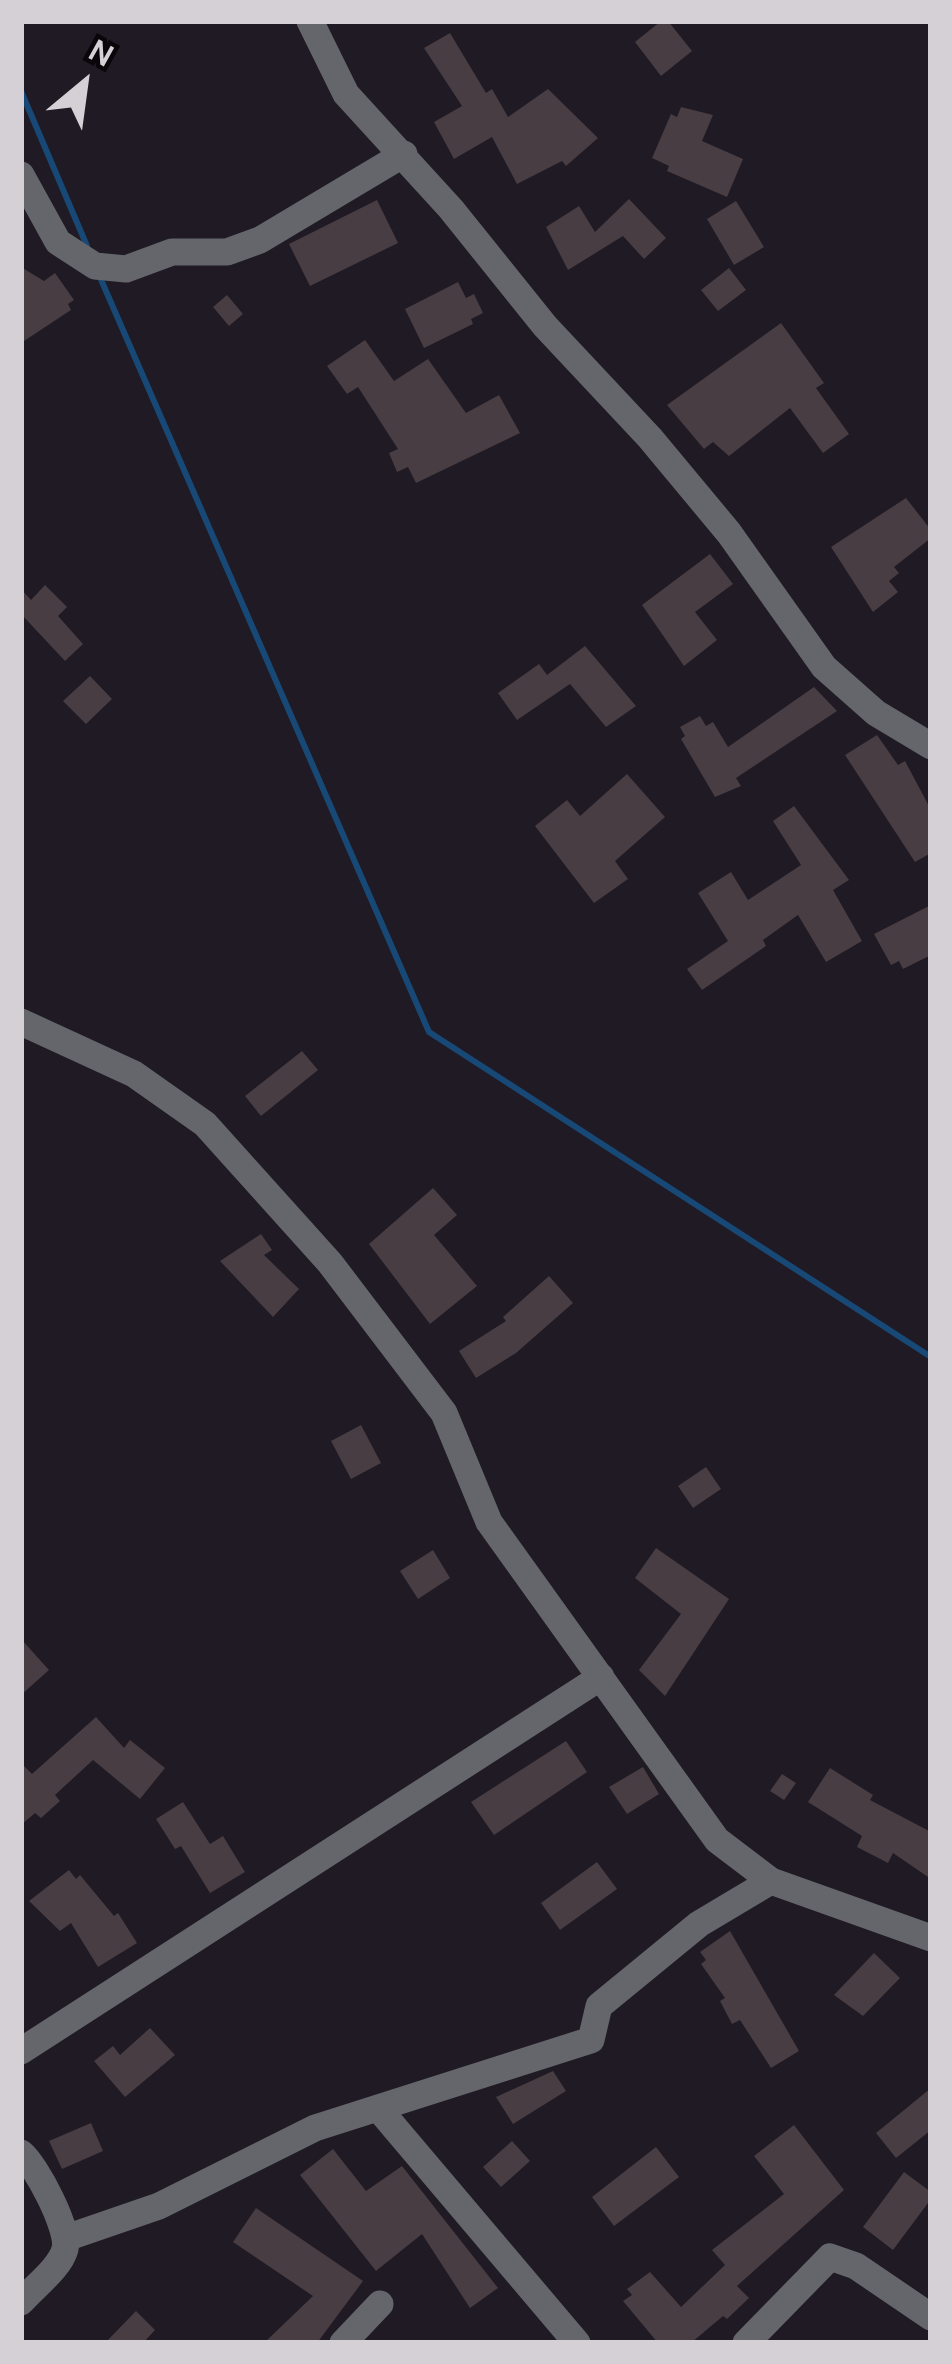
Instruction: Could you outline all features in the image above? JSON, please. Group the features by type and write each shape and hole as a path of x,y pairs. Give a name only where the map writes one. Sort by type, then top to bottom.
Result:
{"street":[{"path":"310,21 346,94 404,154 544,326 650,438 729,533 824,667 876,713 931,746"},
{"path":"21,175 58,242 95,266 126,269 172,252 226,252 260,240 404,154"},
{"path":"21,1022 134,1074 205,1124 331,1263 444,1413 489,1522 717,1840 770,1881 931,1938"},
{"path":"21,2051 601,1677"},
{"path":"66,2238 159,2206 315,2128 591,2040 599,2006 612,1994 699,1924 770,1881"},
{"path":"377,2108 577,2343"},
{"path":"21,2302 64,2255 66,2238 33,2162 22,2151"},
{"path":"746,2343 830,2258 856,2266 931,2317"},
{"path":"343,2343 380,2304"}],"building":[{"path":"661,21 668,21 692,51 661,76 635,42"},
{"path":"450,33 486,93 492,89 508,117 548,89 598,138 566,166 562,161 517,184 492,137 454,159 434,122 462,106 424,48"},
{"path":"681,107 713,115 702,141 743,159 727,197 667,171 669,166 652,158 671,114 677,117"},
{"path":"629,199 666,238 644,259 623,236 568,270 546,227 579,206 595,232"},
{"path":"377,200 398,243 310,286 289,244"},
{"path":"736,201 764,247 734,265 707,219"},
{"path":"21,267 44,281 55,273 74,300 68,304 71,310 21,343"},
{"path":"729,268 746,290 718,311 701,290"},
{"path":"458,282 466,298 474,294 483,313 471,319 473,324 424,348 405,309"},
{"path":"227,295 243,314 229,326 213,307"},
{"path":"781,323 824,383 816,388 849,434 823,453 790,408 729,456 713,442 704,449 667,405"},
{"path":"365,340 394,381 428,359 466,413 499,395 520,433 416,483 408,467 397,472 389,453 398,449 358,387 347,394 327,366"},
{"path":"906,498 931,530 931,538 894,567 899,573 889,581 898,592 873,612 831,547"},
{"path":"710,554 733,584 695,612 717,640 684,666 642,605"},
{"path":"45,585 67,607 58,616 83,644 65,661 21,614 21,589 31,600"},
{"path":"585,646 636,706 606,727 570,684 517,720 498,693 539,664 547,675"},
{"path":"90,676 112,699 86,724 63,701"},
{"path":"814,687 837,711 736,778 741,786 715,797 681,739 685,736 680,727 700,716 706,726 713,722 728,747"},
{"path":"877,735 898,765 905,761 931,810 931,853 915,862 845,755"},
{"path":"627,774 665,817 615,861 628,879 594,903 535,826 567,800 580,816"},
{"path":"794,806 849,880 833,890 862,941 826,962 798,915 763,940 766,946 702,990 687,969 728,941 698,893 731,872 748,900 801,865 773,821"},
{"path":"931,905 931,955 903,969 899,961 891,965 874,934"},
{"path":"302,1051 318,1070 261,1116 245,1096"},
{"path":"433,1188 457,1215 434,1235 477,1286 430,1324 369,1244"},
{"path":"261,1234 272,1250 264,1255 299,1289 273,1317 220,1261"},
{"path":"549,1276 573,1303 516,1353 476,1378 459,1351 506,1321 503,1317"},
{"path":"361,1425 381,1463 351,1479 331,1441"},
{"path":"706,1467 721,1489 693,1508 678,1486"},
{"path":"656,1548 729,1599 665,1696 639,1670 681,1614 635,1578"},
{"path":"433,1550 450,1578 418,1599 400,1571"},
{"path":"21,1639 49,1670 21,1695"},
{"path":"96,1717 124,1748 130,1740 165,1768 140,1799 93,1760 55,1795 60,1801 41,1818 35,1813 21,1825 21,1763 32,1774"},
{"path":"566,1741 587,1772 494,1835 471,1802"},
{"path":"643,1767 659,1794 627,1814 609,1787"},
{"path":"830,1768 873,1795 870,1800 931,1832 931,1879 893,1853 888,1863 857,1847 862,1836 808,1802"},
{"path":"782,1774 796,1783 784,1800 770,1791"},
{"path":"183,1802 210,1844 223,1836 245,1872 210,1893 181,1846 175,1849 156,1819"},
{"path":"597,1862 617,1889 560,1930 541,1903"},
{"path":"69,1870 76,1879 80,1875 114,1916 118,1913 137,1943 98,1967 71,1923 60,1931 29,1901"},
{"path":"730,1931 799,2051 771,2068 740,2020 732,2024 720,2001 725,1998 701,1964 706,1960 700,1952"},
{"path":"874,1953 900,1978 863,2016 834,1995"},
{"path":"150,2028 175,2055 125,2097 94,2061 113,2046 120,2055"},
{"path":"553,2071 566,2091 513,2124 496,2097"},
{"path":"931,2088 931,2130 896,2158 876,2133"},
{"path":"91,2123 103,2151 62,2169 49,2141"},
{"path":"794,2125 844,2190 737,2286 749,2298 727,2319 723,2316 691,2343 658,2343 623,2301 632,2295 627,2289 650,2272 681,2307 725,2265 712,2250 784,2194 754,2156"},
{"path":"512,2141 530,2161 501,2187 483,2167"},
{"path":"656,2147 679,2177 614,2226 592,2197"},
{"path":"333,2149 366,2191 402,2166 498,2288 470,2308 422,2234 376,2271 300,2175"},
{"path":"904,2172 931,2192 931,2199 893,2250 863,2227"},
{"path":"256,2208 363,2281 317,2343 264,2343 313,2296 233,2242"},
{"path":"136,2311 155,2330 143,2343 105,2343"}],"waterway":[{"path":"21,91 87,246"},
{"path":"99,275 429,1032 931,1357"}]}
